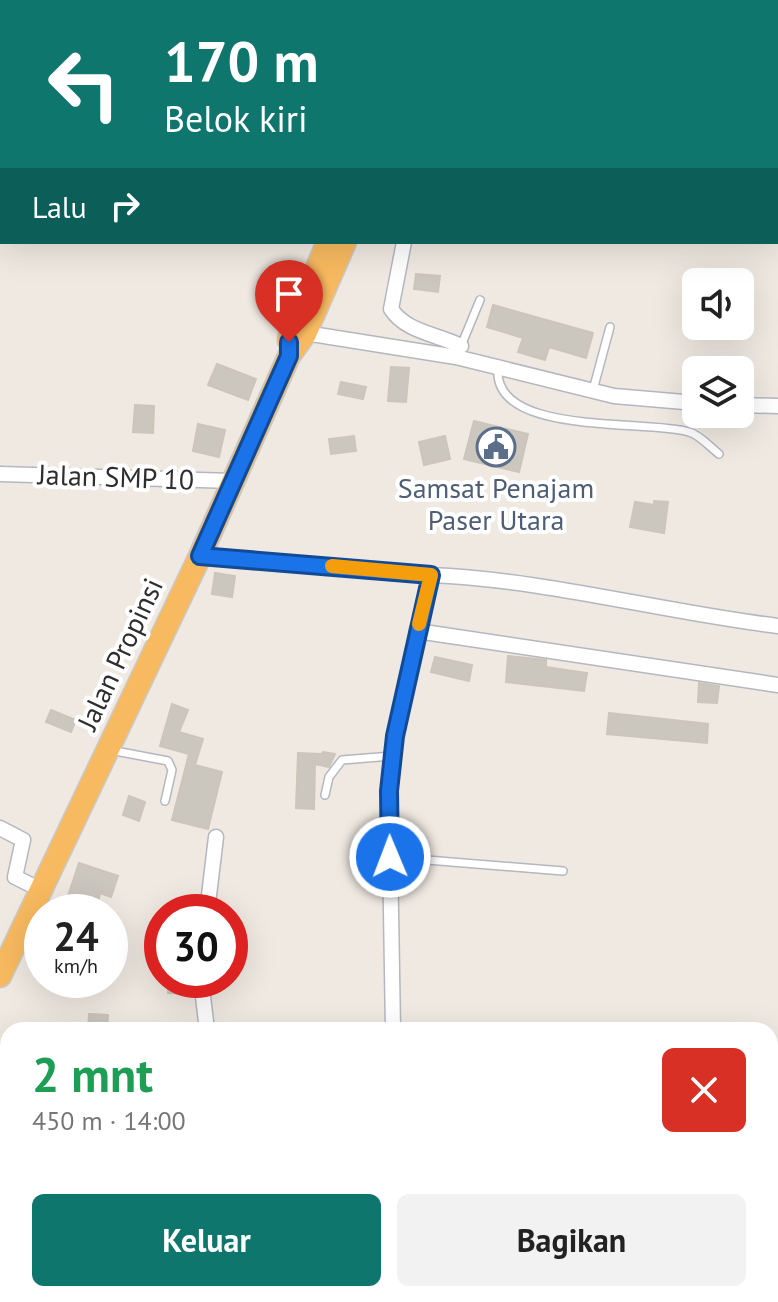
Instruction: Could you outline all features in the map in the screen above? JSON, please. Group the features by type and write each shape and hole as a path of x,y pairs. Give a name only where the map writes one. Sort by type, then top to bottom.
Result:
{"highway":[{"path":"298,332 327,244"},
{"name":"Jalan Propinsi","path":"0,976 200,556 298,332 344,244"}],"street":[{"path":"404,244 391,309 397,318 414,329 442,336 458,351"},
{"path":"298,332 458,351 498,367 593,391 638,400 682,402"},
{"path":"754,405 778,406"},
{"name":"Jalan SMP 10","path":"0,474 233,481"},
{"path":"200,556 485,577 705,617 778,626"},
{"path":"393,1022 389,791 417,631 431,575"},
{"path":"417,631 778,685"},
{"path":"0,828 23,840 15,877 41,890"},
{"path":"209,894 216,837"},
{"path":"203,998 206,1022"}],"lane":[{"path":"458,351 480,300"},
{"path":"593,391 610,327"},
{"path":"498,367 499,387 507,397 545,417 692,432 719,454"},
{"path":"108,750 168,761 172,770 165,801"},
{"path":"325,795 329,777 342,760 393,756"},
{"path":"390,857 563,871"}],"building":[{"path":"416,274 440,276 438,292 414,289"},
{"path":"493,305 593,333 586,358 549,347 545,360 518,352 523,338 487,327"},
{"path":"217,364 256,379 248,400 208,385"},
{"path":"391,367 409,368 406,402 388,401"},
{"path":"341,382 366,387 363,399 338,394"},
{"path":"135,405 154,406 153,433 133,432"},
{"name":"Samsat Penajam Paser Utara","path":"474,421 528,434 519,472 464,459"},
{"path":"198,424 225,430 219,457 193,451"},
{"path":"354,436 356,451 331,454 329,439"},
{"path":"445,436 450,459 424,465 419,442"},
{"path":"654,501 668,502 664,533 630,527 635,502 654,505"},
{"path":"215,573 235,576 232,597 212,594"},
{"path":"508,656 546,660 546,667 587,673 584,691 506,682"},
{"path":"435,657 472,665 469,681 431,672"},
{"path":"699,683 719,686 717,703 698,702"},
{"path":"172,704 188,710 179,732 203,739 195,765 222,772 208,829 172,820 189,754 160,746"},
{"path":"51,710 76,720 71,732 46,722"},
{"path":"609,713 708,724 707,743 607,734"},
{"path":"298,753 335,754 329,767 315,764 314,809 296,808"},
{"path":"129,796 145,802 139,821 123,815"},
{"path":"79,863 118,876 112,894 69,894"},
{"path":"89,1014 108,1015 108,1022 88,1022"}],"slow traffic":[{"path":"332,566 431,575 419,624"}],"place":[{"name":"Samsat Penajam Paser Utara","path":"496,447"}],"route":[{"path":"289,342 289,356 200,556 431,575 395,736 389,791 390,857"}]}
